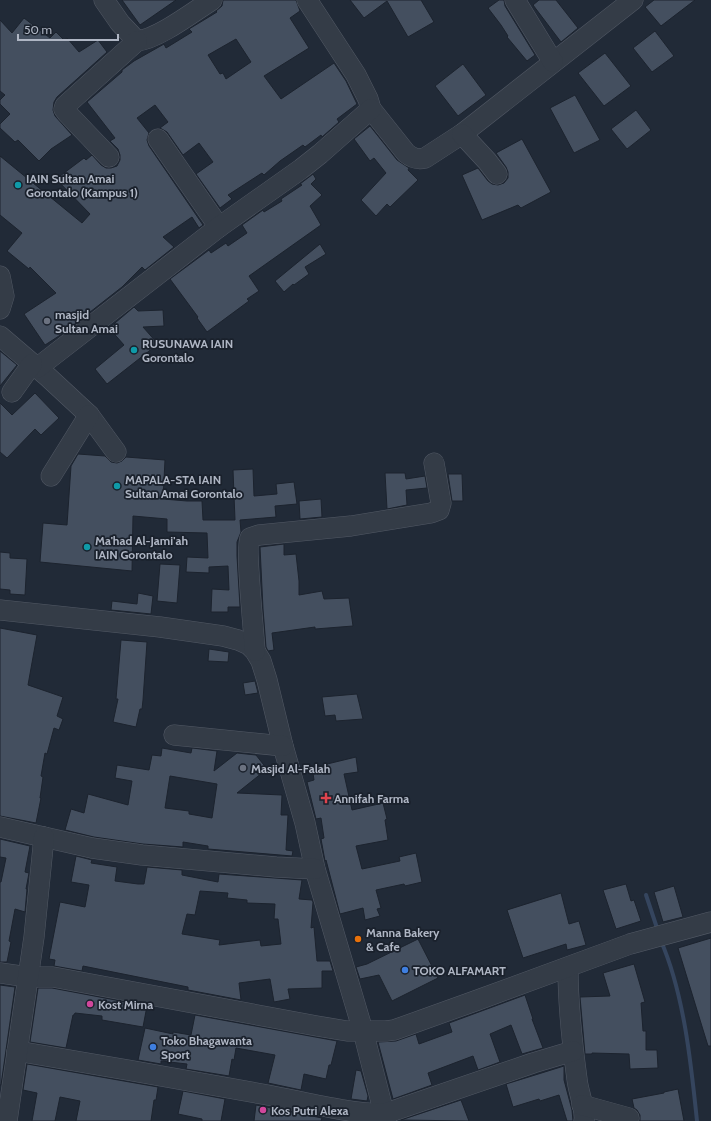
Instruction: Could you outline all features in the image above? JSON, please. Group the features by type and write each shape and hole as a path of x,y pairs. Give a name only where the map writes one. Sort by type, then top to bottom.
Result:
{"street":[{"path":"104,0 120,23 137,41"},
{"path":"109,157 67,113 64,109 65,106 137,41 144,40 155,35 212,0"},
{"path":"307,0 359,81 368,98 371,109 406,153 415,159 425,158 462,134 633,0"},
{"path":"514,0 553,62"},
{"path":"12,392 35,366 219,227 306,165 371,109"},
{"path":"462,134 497,174"},
{"path":"158,139 219,227"},
{"path":"0,276 4,296 0,309"},
{"path":"0,336 89,415 113,449"},
{"path":"51,476 89,415"},
{"path":"255,651 248,541 250,538 259,535 351,526 430,513 438,510 441,503 434,463"},
{"path":"0,610 160,627 223,636 249,645 255,651 261,661 267,680 283,746 305,823 315,868 363,1031 385,1118"},
{"path":"174,736 283,746"},
{"path":"0,827 92,848 142,855 276,867 315,868"},
{"path":"7,1121 38,901 44,837"},
{"path":"0,973 53,977 317,1026 347,1031 377,1032 394,1030 568,968 630,944 711,922"},
{"path":"568,968 568,1000 573,1051 578,1091 583,1113 629,1118"},
{"path":"17,1051 263,1094 385,1118 533,1063 573,1051"}],"building":[{"path":"122,0 176,0 140,25"},
{"path":"223,0 296,0 300,11 290,18 309,48 264,76 281,99 334,63 346,81 357,104 337,119 339,122 322,137 321,135 305,147 303,145 280,161 264,175 262,173 228,195 232,199 220,208 196,174 213,162 199,143 183,155 167,132 160,128 168,122 155,105 137,118 149,133 147,140 149,146 203,225 199,228 192,217 163,237 174,247 145,270 142,267 122,287 62,334 45,345 24,314 56,293 30,267 29,269 7,251 22,233 0,215 0,156 82,223 90,214 56,179 84,158 86,160 92,155 101,165 106,168 117,166 120,160 118,149 110,141 115,138 87,102 134,61 164,44 166,48 192,32 189,29 217,12 216,11 222,6","holes":["236,39 251,62 226,79 223,73 220,74 208,55"]},
{"path":"350,0 421,0 434,22 408,37 387,1 364,18"},
{"path":"499,0 504,0 505,6 535,55 527,61 507,37 508,36 501,25 488,8"},
{"path":"539,0 556,0 578,28 561,42 533,5"},
{"path":"654,0 695,0 661,26 645,7"},
{"path":"24,18 50,38 56,32 64,40 67,38 79,52 98,40 107,52 57,97 54,102 53,110 55,116 72,135 51,149 39,161 18,140 15,142 0,128 0,124 10,114 0,104 0,100 5,95 0,91 0,20 12,33"},
{"path":"655,31 674,56 652,72 633,48"},
{"path":"605,53 631,86 604,106 578,73"},
{"path":"463,64 486,95 458,116 435,86"},
{"path":"575,95 600,140 574,153 550,108"},
{"path":"636,110 651,130 627,149 611,129"},
{"path":"370,126 397,160 409,168 408,170 418,180 390,207 387,204 376,216 361,200 386,173 374,158 370,161 354,139"},
{"path":"522,139 551,192 521,208 518,205 482,220 462,175 478,168 492,184 498,185 504,183 508,178 508,172 496,153"},
{"path":"313,174 316,179 311,184 322,195 310,206 321,225 249,276 259,291 247,299 249,301 207,332 197,318 198,317 170,279 209,250 211,253 226,243 228,246 247,233 242,225 263,210 264,212 282,201 281,199 302,185 300,184"},
{"path":"320,244 326,254 305,267 309,274 294,285 293,284 284,292 275,281"},
{"name":"RUSUNAWA IAIN Gorontalo","path":"134,307 138,311 163,310 164,326 143,327 158,344 107,384 95,369 124,345 109,328"},
{"path":"0,351 17,365 0,386"},
{"path":"35,393 59,418 41,435 35,429 7,458 0,452 0,403 12,415"},
{"path":"78,454 105,456 111,462 117,463 126,457 165,460 163,499 202,501 203,520 235,520 233,470 253,469 254,496 277,494 276,484 294,482 297,504 275,506 276,517 240,520 241,532 237,542 237,556 240,607 228,607 228,612 211,612 212,589 229,590 228,566 209,567 209,573 186,572 187,557 208,558 207,533 167,532 167,519 133,516 132,571 40,562 43,523 67,525 71,466"},
{"path":"385,473 405,473 406,479 425,476 427,488 406,490 407,505 387,509"},
{"path":"448,474 462,474 463,501 452,501"},
{"path":"321,499 322,517 300,519 299,501"},
{"path":"284,544 284,555 296,554 299,595 322,591 324,599 349,598 353,626 315,629 315,627 272,633 274,650 268,651 266,647 263,609 260,547"},
{"path":"0,552 10,553 10,558 27,559 25,595 10,594 10,590 0,589"},
{"path":"160,564 180,565 177,603 157,601"},
{"path":"138,593 153,596 151,614 111,610 112,601 137,604"},
{"path":"0,628 37,635 28,685 63,697 57,716 63,719 59,730 54,728 47,754 45,753 41,776 43,777 41,798 36,823 0,816"},
{"path":"121,640 147,642 142,709 140,709 136,727 113,722 118,699 116,699"},
{"path":"209,649 229,652 228,662 208,661"},
{"path":"255,681 258,693 245,695 243,683"},
{"path":"357,694 363,719 336,721 335,715 325,716 322,697"},
{"path":"162,748 191,753 192,748 217,751 214,771 237,753 256,755 267,769 237,793 282,795 281,815 288,815 286,850 293,851 292,856 208,849 208,846 183,842 183,847 143,844 94,837 65,830 71,809 84,813 88,794 128,805 132,781 115,778 117,765 149,770 152,755 161,756","holes":["170,776 217,784 212,818 189,814 189,811 165,808"]},
{"path":"356,757 358,772 344,774 352,810 383,803 387,819 385,820 388,840 356,846 362,869 400,861 399,857 416,853 422,882 376,890 381,908 377,909 380,916 365,920 363,908 340,914 326,860 325,861 321,839 324,838 321,818 316,819 307,782 314,780 313,773 325,770 323,765"},
{"path":"0,839 30,846 25,872 29,873 26,889 25,912 15,909 7,962 0,962 0,882 6,858 0,857"},
{"path":"76,856 92,860 91,863 117,867 115,881 138,884 144,884 147,867 182,870 182,875 218,882 219,874 302,880 299,899 312,900 313,902 311,928 314,927 317,961 330,961 333,971 322,971 322,988 288,989 290,999 274,1002 270,979 239,983 241,1000 188,990 188,987 83,966 82,971 54,966 55,960 49,959 60,902 85,907 89,885 71,882","holes":["200,891 228,893 227,898 247,900 247,903 275,904 274,919 278,919 281,944 261,946 260,940 219,945 220,940 182,934 187,914 195,915"]},
{"path":"626,884 631,901 634,900 641,921 616,929 603,890"},
{"path":"674,886 683,917 663,922 654,892"},
{"path":"561,893 569,924 579,921 586,945 567,950 566,944 523,958 507,910"},
{"path":"711,938 711,1046 708,1046 678,948"},
{"name":"TOKO ALFAMART","path":"418,939 438,978 392,1001 379,975 360,979 356,967 367,964"},
{"path":"634,964 645,1002 641,1003 643,1031 646,1031 646,1050 657,1050 658,1068 630,1069 629,1054 585,1054 580,997 610,996 603,973"},
{"path":"0,985 15,987 1,1085 0,1085"},
{"path":"38,988 52,988 147,1006 143,1027 102,1020 102,1016 75,1013 73,1015 66,1048 30,1042"},
{"path":"525,995 543,1048 522,1054 511,1025 490,1034 500,1062 478,1070 473,1056 428,1073 432,1085 393,1099 378,1042 396,1041 416,1034 419,1044 452,1032 449,1023"},
{"path":"195,1015 337,1041 326,1079 304,1074 301,1090 268,1083 275,1055 236,1048 234,1060 232,1059 229,1076 186,1069 187,1064 161,1061 161,1064 138,1060 145,1028 173,1034 173,1032 191,1035"},
{"path":"27,1064 158,1087 156,1100 154,1100 151,1121 76,1121 80,1101 60,1097 55,1121 32,1121 37,1093 23,1090"},
{"path":"564,1066 564,1080 572,1110 573,1121 567,1121 559,1095 513,1107 506,1084"},
{"path":"356,1070 361,1071 368,1096 367,1101 351,1099"},
{"path":"678,1089 684,1121 640,1121 640,1115 634,1108 632,1099"},
{"path":"183,1091 225,1099 221,1121 202,1121 202,1119 178,1114"},
{"path":"461,1100 469,1121 401,1120"},
{"path":"256,1105 322,1118 321,1121 254,1121"}],"waterway":[{"path":"646,895 658,931"},
{"path":"661,941 669,962 681,1006 689,1053 697,1121"}],"place":[{"name":"IAIN Sultan Amai Gorontalo (Kampus 1)","path":"18,185"},
{"name":"masjid Sultan Amai","path":"47,321"},
{"name":"RUSUNAWA IAIN Gorontalo","path":"134,350"},
{"name":"MAPALA-STA IAIN Sultan Amai Gorontalo","path":"117,486"},
{"name":"Ma'had Al-Jami'ah IAIN Gorontalo","path":"87,547"},
{"name":"Masjid Al-Falah","path":"243,768"},
{"name":"Annifah Farma","path":"326,798"},
{"name":"Manna Bakery & Cafe","path":"358,939"},
{"name":"TOKO ALFAMART","path":"405,970"},
{"name":"Kost Mirna","path":"90,1004"},
{"name":"Toko Bhagawanta Sport","path":"153,1047"},
{"name":"Kos Putri Alexa","path":"263,1110"}]}
